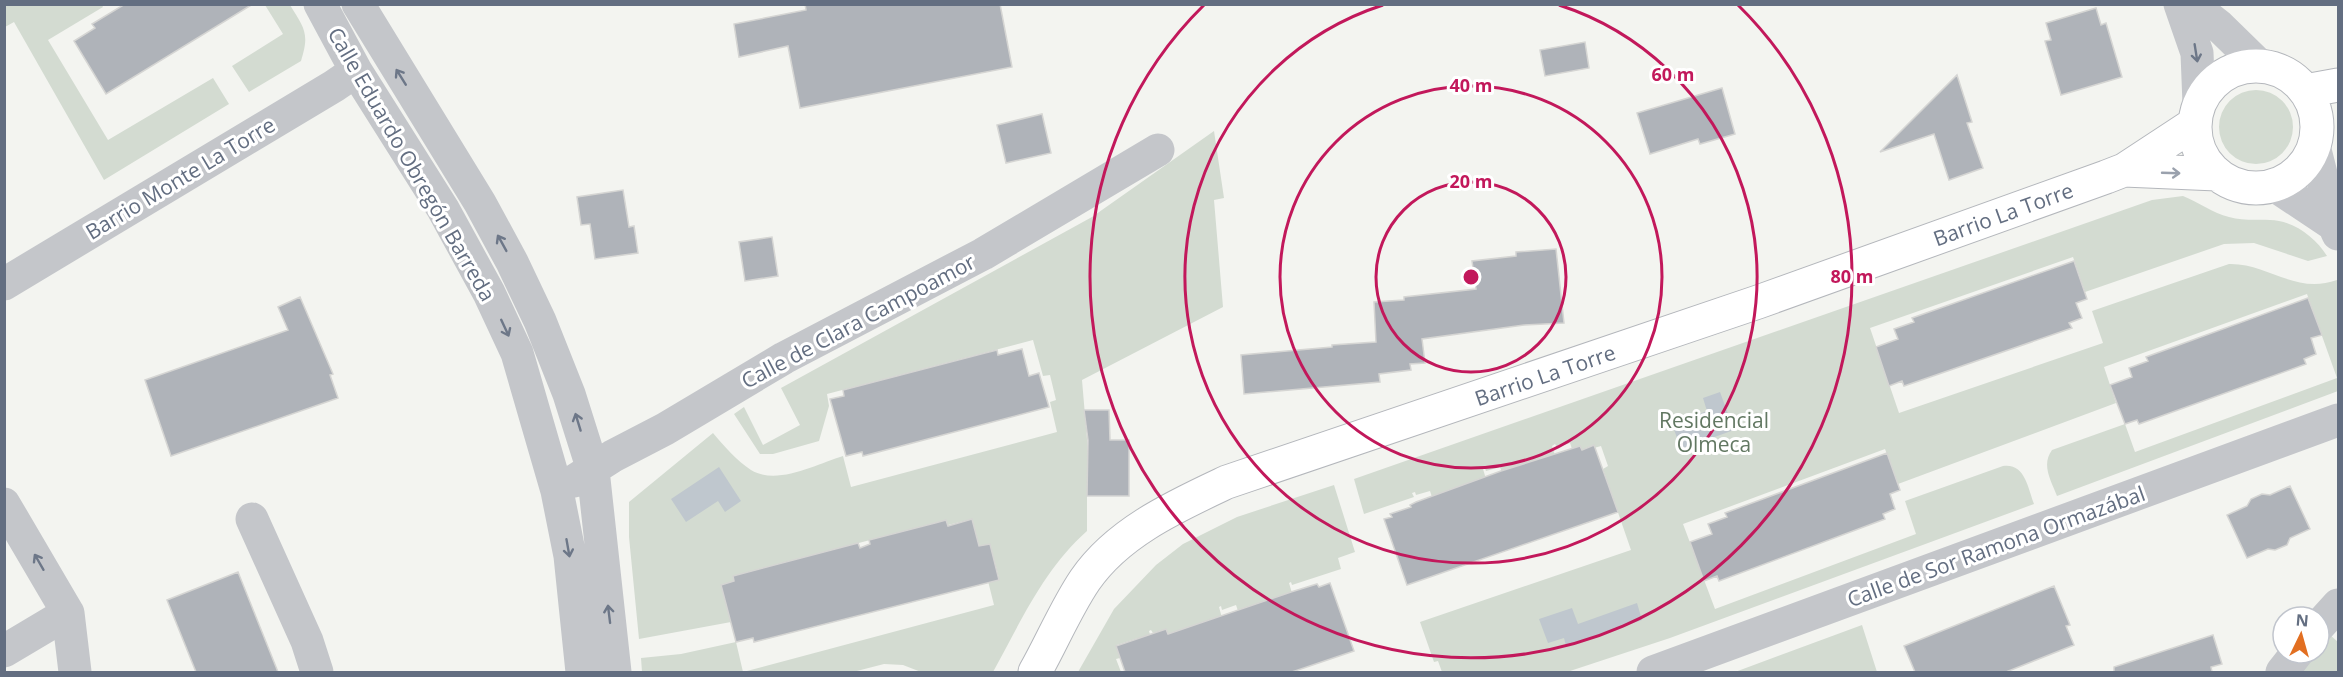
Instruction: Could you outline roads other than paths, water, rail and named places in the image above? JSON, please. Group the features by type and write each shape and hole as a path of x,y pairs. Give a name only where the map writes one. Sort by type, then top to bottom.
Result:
{"main road":[{"name":"Barrio La Torre","path":"2260,66 2241,68 2223,75 2208,88 2197,114 2195,136 2202,157 2217,174 2244,187 2274,185 2288,179 2299,170 2323,132"},
{"path":"2260,66 2277,70 2293,78 2305,91 2323,132"},
{"path":"2305,91 2338,85"},
{"name":"Barrio La Torre","path":"1035,672 1085,579 1104,558 1167,511 1227,482 1779,295 2124,170 2197,114"},
{"name":"Barrio La Torre","path":"2124,170 2217,174"}],"street":[{"name":"Calle Eduardo Obregón Barreda","path":"320,4 356,71 443,208 489,293 517,353 557,491 570,556 582,672"},
{"name":"Calle Eduardo Obregón Barreda","path":"358,4 480,203 512,262 540,321 569,394 593,470 615,672"},
{"path":"2180,4 2197,52 2197,114"},
{"path":"2191,4 2219,26 2260,66"},
{"name":"Barrio Monte La Torre","path":"4,284 356,71"},
{"path":"2323,132 2336,230"},
{"name":"Calle de Clara Campoamor","path":"557,491 784,357 983,254 1158,150"},
{"path":"2274,185 2336,230"},
{"name":"Calle de Sor Ramona Ormazábal","path":"1653,672 2338,420"},
{"path":"4,504 68,613 75,672"},
{"path":"252,519 307,641 317,672"},
{"path":"8,640 68,613"}],"park label":[{"name":"Residencial Olmeca","path":"1714,432"}]}
